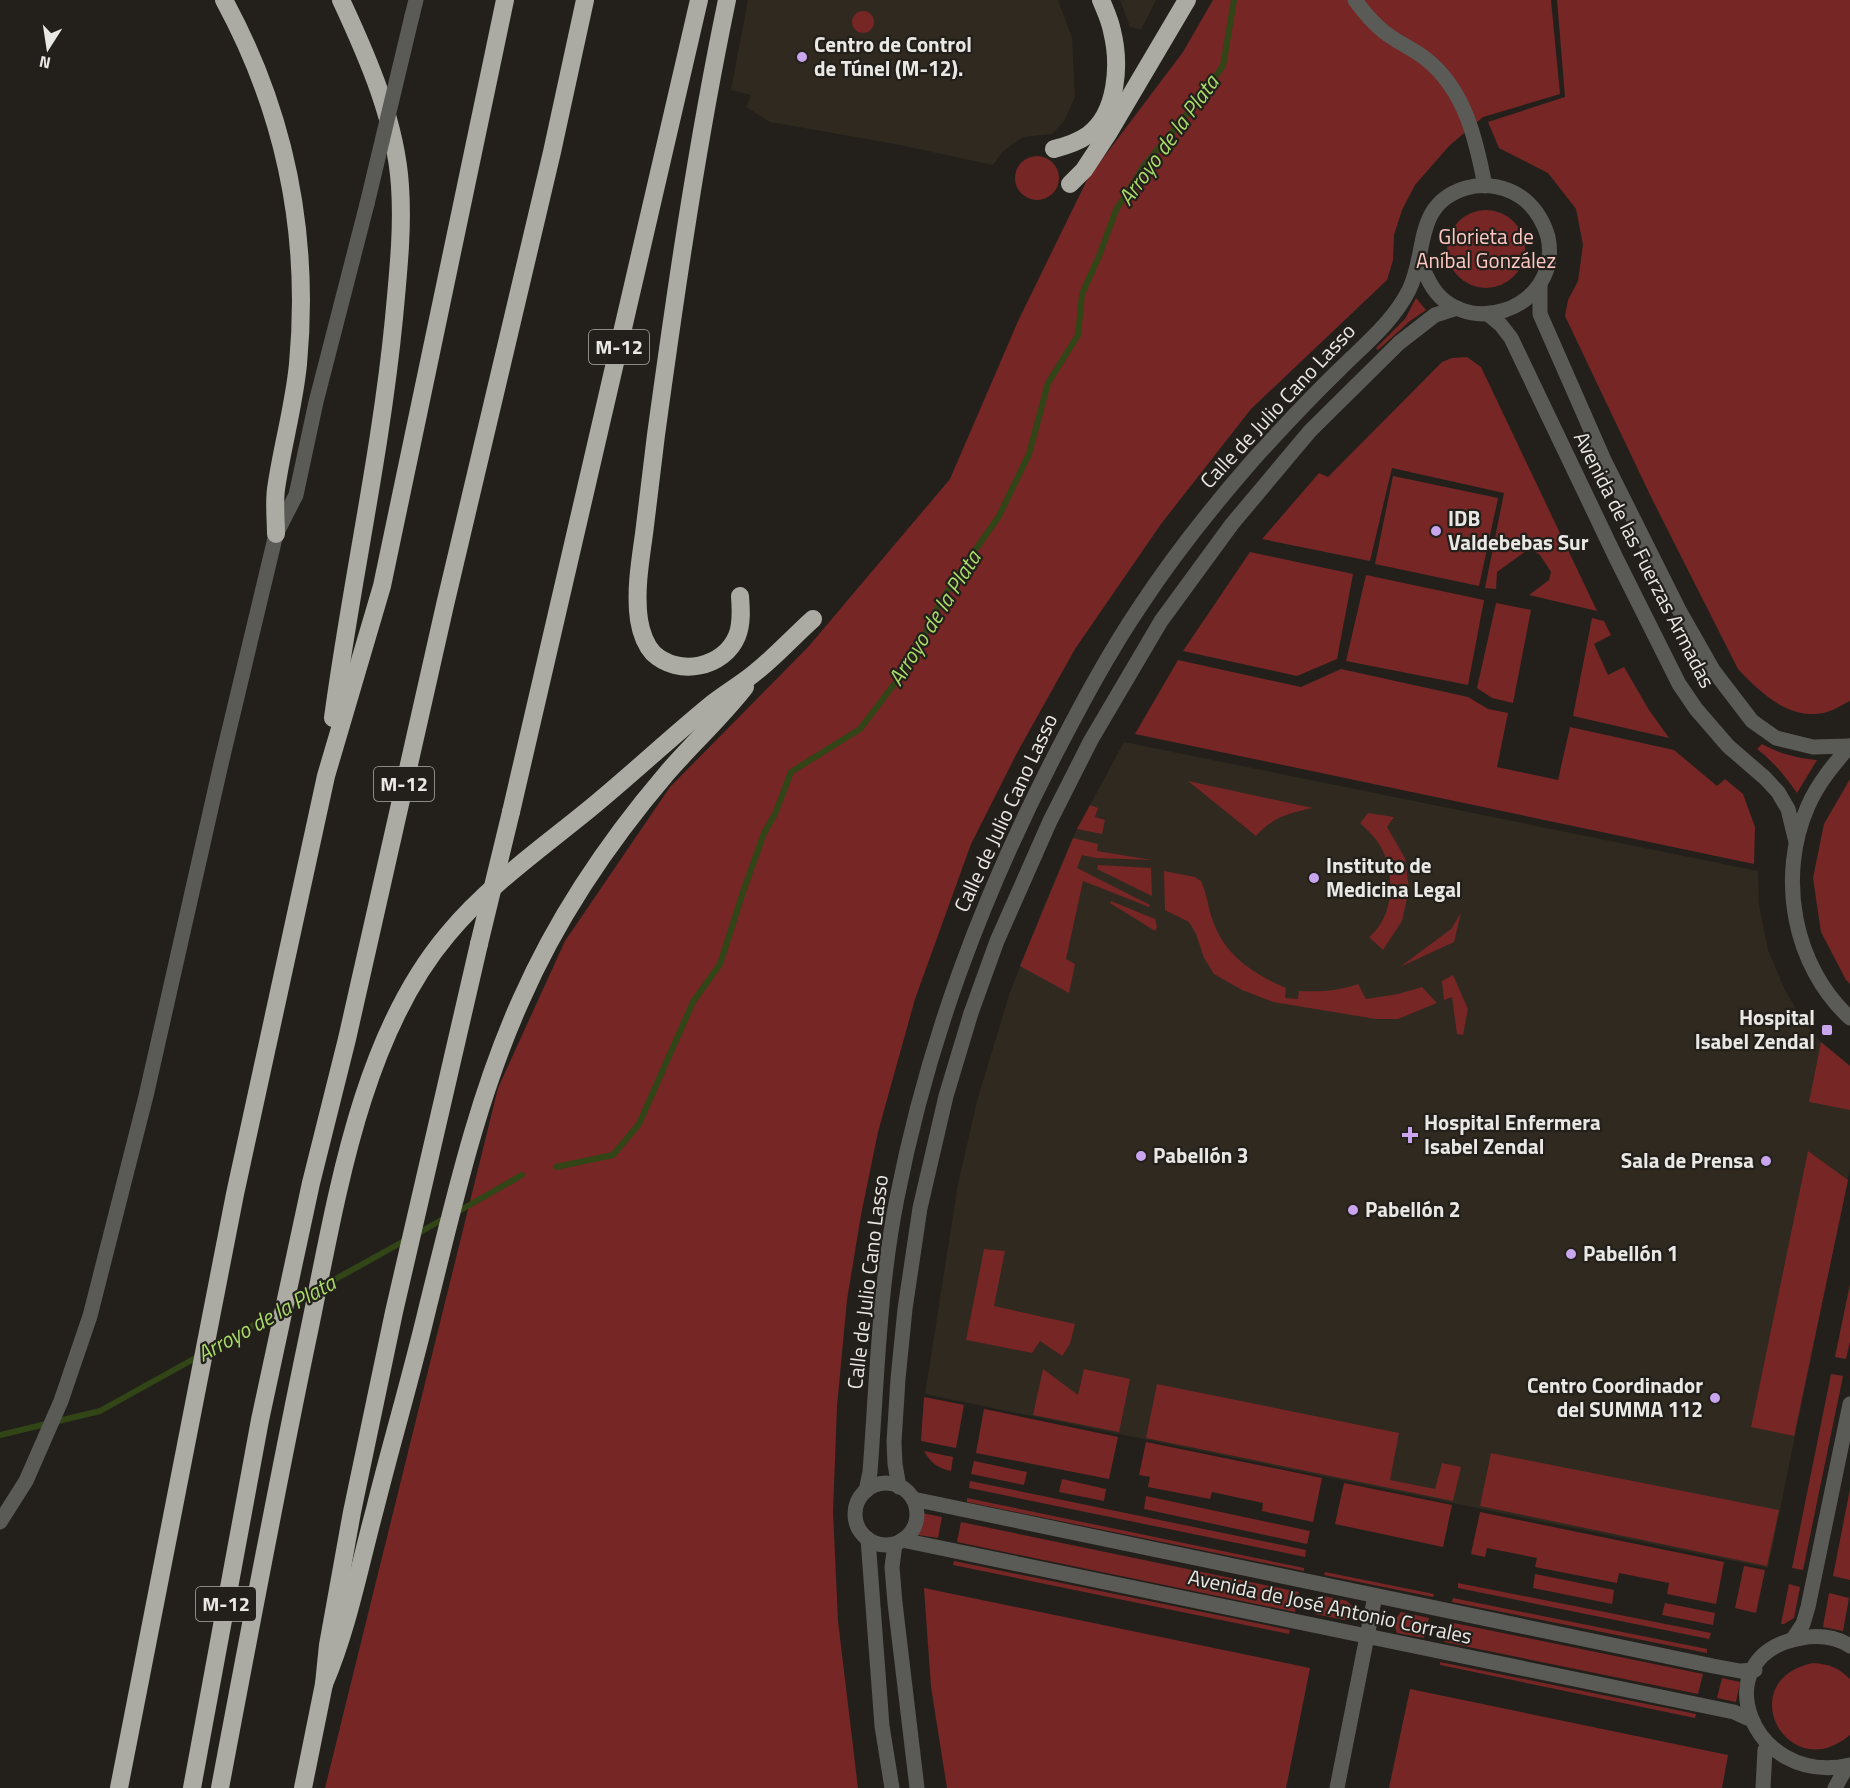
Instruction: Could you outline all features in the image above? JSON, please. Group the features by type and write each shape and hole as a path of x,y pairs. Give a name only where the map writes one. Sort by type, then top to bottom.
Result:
{"highway":[{"path":"224,0 240,30 270,101 286,156 300,241 302,288 298,364 292,413 276,491 276,534"},
{"path":"326,776 344,639 384,407 401,242 400,185 392,135 372,72 341,0"},
{"path":"119,1788 235,1194 326,776 382,586 505,0"},
{"name":"M-12","path":"192,1788 260,1420 310,1183 347,1039 585,0"},
{"name":"M-12","path":"324,1684 327,1645 352,1512 394,1312 699,0"},
{"path":"727,0 687,217 653,459 638,586 639,614 645,642 660,658 672,664 692,666 712,663 729,650 738,634 741,613 740,596"},
{"path":"1054,149 1078,141 1090,134 1109,107 1114,80 1115,48 1112,30 1101,0"},
{"path":"1070,184 1084,170 1109,132 1187,0"},
{"path":"220,1788 297,1387 339,1191 355,1128 382,1049 406,996 446,936 508,873 620,784 714,702 756,672 813,619"},
{"path":"303,1788 324,1684 337,1654 468,1144 494,1067 520,1001 544,951 619,834 661,781 727,711 756,672"}],"street":[{"path":"0,1522 26,1481 61,1401 90,1316 118,1213 276,534 296,495 316,402 416,0"},
{"path":"1355,0 1384,32 1427,60 1443,76 1471,124 1485,186"},
{"path":"1485,186 1504,188 1522,197 1536,211 1546,228 1550,247 1547,267 1540,285 1526,300 1508,310 1488,314 1472,313 1457,308 1440,296 1427,280 1421,260 1421,243 1425,226 1435,209 1449,196 1466,188 1485,186"},
{"name":"Calle de Julio Cano Lasso","path":"866,1491 870,1472 883,1301 897,1200 923,1088 946,1006 998,872 1069,727 1140,606 1211,508 1293,415 1396,313 1410,288 1421,260"},
{"name":"Avenida de las Fuerzas Armadas","path":"1540,285 1540,314 1604,460 1680,612 1713,670 1752,721 1776,738 1813,747 1850,746"},
{"name":"Calle de Julio Cano Lasso","path":"899,1486 894,1442 905,1309 923,1198 946,1096 971,1013 997,941 1050,822 1091,740 1161,621 1232,525 1310,431 1399,343 1435,315 1457,308"},
{"name":"Avenida de las Fuerzas Armadas","path":"1488,314 1511,338 1679,684 1696,709 1728,746 1778,792 1788,809 1796,842"},
{"path":"1850,746 1826,774 1812,798 1796,842 1792,886 1795,914 1812,967 1826,991 1850,1018"},
{"path":"1793,1639 1803,1624 1808,1607 1850,1404"},
{"path":"899,1542 876,1544 868,1539 857,1525 856,1506 866,1491 882,1484 899,1486 913,1499 916,1508 915,1526 899,1542 892,1567 917,1788"},
{"name":"Avenida de José Antonio Corrales","path":"913,1499 1740,1671 1755,1670"},
{"path":"868,1539 882,1726 892,1788"},
{"name":"Avenida de José Antonio Corrales","path":"899,1542 1734,1712 1747,1718"},
{"path":"1337,1788 1375,1596"},
{"path":"1848,1765 1821,1773 1799,1771 1783,1766 1765,1750 1754,1736 1747,1718 1747,1694 1755,1670 1771,1651 1793,1639 1812,1636 1829,1637 1850,1646"},
{"path":"1764,1788 1765,1750"},
{"path":"1835,1788 1848,1765"}],"shaded area":[{"path":"748,0 1058,0 1072,38 1075,97 1064,121 1052,134 1023,137 1002,152 993,165 895,144 770,122 746,107 751,95 731,90"},
{"path":"1120,0 1156,0 1141,30 1130,27"},
{"name":"Hospital Enfermera Isabel Zendal","path":"1124,742 1758,871 1759,905 1768,950 1785,990 1805,1024 1821,1042 1850,1066 1850,1168 1768,1568 925,1394 958,1184 977,1101 1010,992 1075,833"}],"green space":[{"path":"1213,0 1551,0 1560,94 1483,117 1449,146 1415,185 1402,210 1394,235 1393,260 1387,280 1251,409 1161,524 1075,649 1018,751 971,844 915,999 878,1132 847,1300 837,1406 833,1512 838,1621 858,1788 325,1788 498,1088 565,941 670,787 809,646 950,479 1019,319 1088,178 1183,52"},
{"path":"1557,0 1850,0 1850,701 1830,711 1811,714 1787,708 1765,695 1738,669 1652,499 1565,316 1568,300 1578,281 1583,245 1576,209 1548,173 1499,148 1488,122 1565,97"},
{"path":"863,11 871,14 874,22 871,30 863,33 855,30 852,22 855,14"},
{"path":"1037,156 1046,157 1053,162 1058,169 1058,187 1053,194 1046,199 1037,200 1028,199 1021,194 1016,187 1015,178 1016,169 1021,162 1028,157"},
{"name":"Glorieta de Aníbal González","path":"1486,210 1501,213 1514,221 1522,234 1525,249 1522,264 1514,277 1501,285 1486,288 1471,285 1458,277 1450,264 1447,249 1450,234 1458,221 1471,213"},
{"path":"1416,298 1426,310 1378,350 1376,348 1405,319"},
{"path":"1467,357 1481,367 1597,611 1529,595 1549,580 1551,572 1540,555 1530,548 1497,572 1496,589 1485,588 1504,493 1392,468 1370,561 1262,539 1319,473 1328,477 1442,362 1452,358"},
{"name":"IDB Valdebebas Sur","path":"1393,476 1498,498 1479,586 1375,564"},
{"path":"1250,552 1353,574 1337,659 1297,676 1183,651"},
{"path":"1366,575 1484,600 1468,685 1346,661"},
{"path":"1496,603 1531,610 1513,703 1492,698 1477,688"},
{"path":"1592,618 1604,621 1611,635 1594,644 1608,675 1624,667 1649,710 1669,738 1573,716"},
{"path":"1178,660 1301,687 1341,669 1468,697 1488,709 1508,713 1497,767 1558,780 1570,727 1674,750 1717,786 1725,779 1743,794 1755,827 1754,864 1135,734"},
{"path":"1762,744 1788,755 1817,760 1797,793 1769,759 1757,749"},
{"path":"1850,779 1850,984 1821,932 1813,878 1824,824"},
{"path":"1188,781 1313,808 1282,817 1269,824 1256,836"},
{"path":"1090,805 1098,808 1095,817 1105,820 1102,834 1077,829"},
{"path":"1368,813 1394,817 1387,827 1405,858 1409,889 1402,921 1383,950 1369,937 1384,917 1390,891 1390,877 1383,852 1375,838 1360,823"},
{"path":"1073,838 1098,844 1097,851 1152,860 1096,858 1082,855 1077,868 1150,905 1149,907 1083,881 1066,959 1075,964 1069,993 1020,966"},
{"path":"1098,865 1151,868 1152,896 1097,869"},
{"path":"1164,871 1195,877 1201,881 1213,921 1225,944 1252,970 1286,988 1285,998 1298,999 1299,991 1329,990 1358,984 1366,999 1398,994 1422,987 1437,1003 1398,1019 1376,1019 1273,1002 1242,990 1214,974 1204,958 1196,934 1189,922 1165,910"},
{"path":"1111,901 1155,919 1157,927 1155,931 1110,903"},
{"path":"1461,913 1454,942 1400,967 1451,929"},
{"path":"1453,975 1468,1009 1463,1035 1457,1034 1452,997 1444,1000 1442,981"},
{"path":"1821,1042 1850,1066 1850,1110 1809,1102"},
{"path":"1808,1151 1848,1180 1794,1436 1751,1427"},
{"path":"984,1249 1005,1251 994,1306 1075,1324 1070,1344 1062,1356 1040,1341 1032,1353 966,1340"},
{"path":"1850,1284 1850,1341 1846,1359 1835,1357"},
{"path":"1043,1369 1078,1395 1084,1369 1130,1379 1119,1432 1033,1415"},
{"path":"1831,1374 1843,1376 1803,1570 1792,1568"},
{"path":"1157,1384 1399,1433 1390,1480 1435,1489 1442,1463 1461,1467 1453,1501 1146,1438"},
{"path":"924,1397 964,1405 956,1448 921,1441"},
{"path":"984,1409 1118,1437 1109,1479 976,1453"},
{"path":"1146,1442 1322,1478 1313,1522 1262,1511 1263,1503 1212,1492 1210,1499 1148,1487 1150,1477 1139,1475"},
{"path":"924,1451 953,1457 951,1471 935,1464"},
{"path":"1491,1453 1779,1510 1767,1566 1480,1506"},
{"path":"974,1461 1027,1472 1024,1485 971,1474"},
{"path":"1062,1479 1106,1489 1104,1501 1059,1492"},
{"path":"970,1481 1306,1550 1305,1557 969,1488"},
{"path":"1344,1483 1452,1505 1443,1547 1335,1524"},
{"path":"1850,1489 1850,1580 1833,1576"},
{"path":"1146,1496 1310,1531 1307,1544 1144,1509"},
{"path":"967,1498 1304,1568 1304,1571 967,1502"},
{"path":"1480,1512 1724,1562 1716,1604 1667,1594 1669,1583 1619,1573 1617,1583 1535,1567 1537,1558 1487,1548 1485,1557 1471,1554"},
{"path":"922,1513 942,1517 938,1538 918,1535"},
{"path":"961,1522 1299,1592 1295,1612 957,1542"},
{"path":"954,1561 1290,1630 1289,1634 953,1565"},
{"path":"1744,1566 1765,1570 1756,1613 1735,1608"},
{"path":"1325,1572 1434,1594 1433,1597 1324,1575"},
{"path":"1535,1574 1614,1590 1612,1604 1533,1588"},
{"path":"1458,1583 1711,1633 1709,1639 1458,1588"},
{"path":"1789,1584 1800,1587 1794,1618 1781,1624"},
{"path":"924,1588 1310,1668 1286,1788 947,1788 931,1687"},
{"path":"1829,1593 1849,1598 1843,1631 1823,1627"},
{"path":"1319,1595 1347,1601 1353,1607 1351,1618 1344,1620 1315,1614"},
{"path":"1453,1598 1707,1649 1707,1653 1452,1602"},
{"path":"1665,1603 1715,1613 1713,1625 1662,1615"},
{"path":"1401,1612 1429,1618 1424,1638 1397,1633 1393,1622"},
{"path":"1449,1622 1703,1674 1698,1694 1444,1642"},
{"path":"1440,1662 1696,1714 1695,1718 1440,1665"},
{"path":"1813,1663 1833,1667 1850,1679 1850,1735 1827,1748 1806,1748 1789,1740 1777,1725 1772,1707 1775,1689 1788,1673"},
{"path":"1722,1678 1740,1682 1736,1702 1717,1698"},
{"path":"1410,1689 1728,1755 1722,1788 1389,1788"}],"waterway":[{"name":"Arroyo de la Plata","path":"556,1167 613,1155 639,1124 693,1002 720,964 764,833 775,814 791,772 860,729 899,678 921,642 940,603 999,516 1029,454 1048,383 1078,335 1082,294 1116,210 1143,167 1197,102 1223,66 1234,0"},
{"name":"Arroyo de la Plata","path":"457,1212 522,1175"},
{"name":"Arroyo de la Plata","path":"415,1235 445,1218"},
{"name":"Arroyo de la Plata","path":"323,1286 406,1240"},
{"name":"Arroyo de la Plata","path":"289,1305 314,1291"},
{"name":"Arroyo de la Plata","path":"208,1351 280,1310"},
{"name":"Arroyo de la Plata","path":"0,1435 100,1411 199,1356"}],"place":[{"name":"Centro de Control de Túnel (M-12).","path":"802,57"},
{"name":"IDB Valdebebas Sur","path":"1436,531"},
{"name":"Instituto de Medicina Legal","path":"1314,878"},
{"name":"Hospital Isabel Zendal","path":"1827,1030"},
{"name":"Hospital Enfermera Isabel Zendal","path":"1410,1135"},
{"name":"Pabellón 3","path":"1141,1156"},
{"name":"Sala de Prensa","path":"1766,1161"},
{"name":"Pabellón 2","path":"1353,1210"},
{"name":"Pabellón 1","path":"1571,1254"},
{"name":"Centro Coordinador del SUMMA 112","path":"1715,1398"}]}
